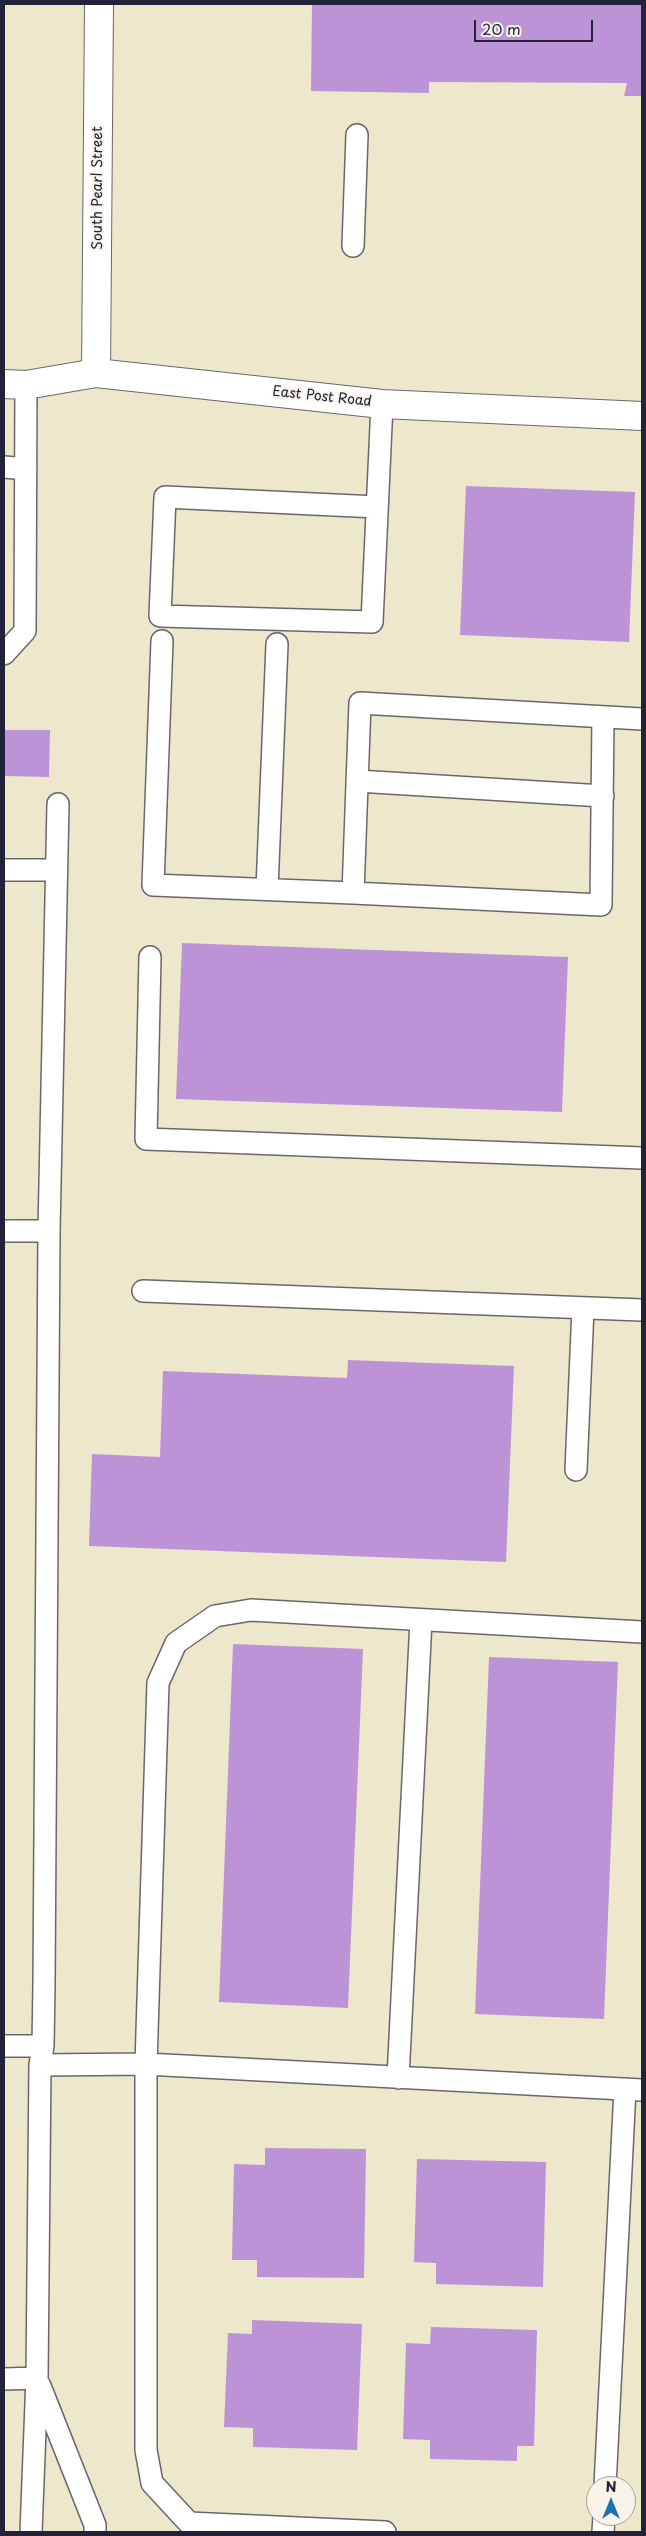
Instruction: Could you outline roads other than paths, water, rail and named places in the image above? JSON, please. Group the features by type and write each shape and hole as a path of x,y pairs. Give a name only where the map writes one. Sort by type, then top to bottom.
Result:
{"street":[{"name":"South Pearl Street","path":"96,373 99,4"},
{"name":"East Post Road","path":"15,385 96,373 382,404 642,416"}],"lane":[{"path":"353,246 357,135"},
{"path":"4,654 25,632 26,468 15,385"},
{"path":"377,508 165,497 160,616 372,622 382,404"},
{"path":"4,468 26,468"},
{"path":"162,641 153,885 601,905 603,717"},
{"path":"267,889 277,644"},
{"path":"353,893 360,703 642,719"},
{"path":"357,781 603,796"},
{"path":"31,2532 37,2378 42,2055 49,1231 58,804"},
{"path":"4,870 56,870"},
{"path":"150,957 146,1140 642,1158"},
{"path":"4,1231 49,1231"},
{"path":"143,1290 642,1310"},
{"path":"576,1470 583,1308"},
{"path":"385,2532 189,2523 152,2483 146,2450 146,2064 158,1683 176,1644 215,1616 251,1610 642,1632"},
{"path":"398,2078 420,1620"},
{"path":"4,2046 42,2055 146,2064 634,2089 607,2476"},
{"path":"4,2379 37,2378"},
{"path":"37,2378 96,2525 95,2532"}]}
